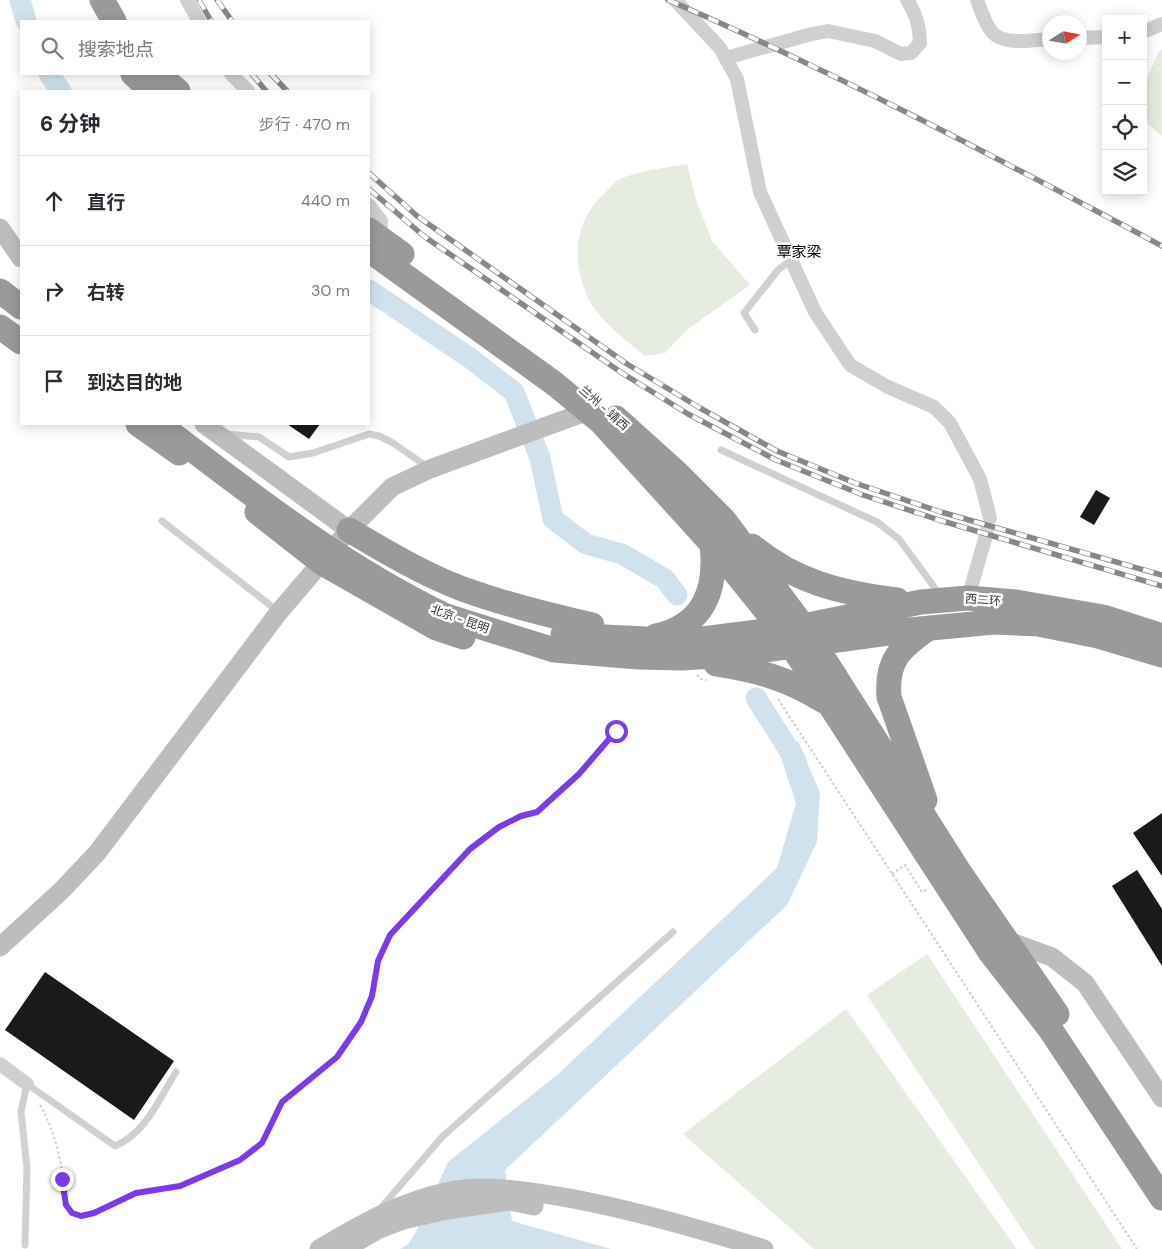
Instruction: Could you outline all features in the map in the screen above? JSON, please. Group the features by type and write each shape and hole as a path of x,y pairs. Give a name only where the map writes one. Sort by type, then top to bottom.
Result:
{"highway":[{"path":"84,0 94,20"},
{"path":"102,0 113,20"},
{"path":"134,75 150,90"},
{"path":"159,75 177,90"},
{"name":"兰州 - 靖西","path":"372,239 602,423 797,636"},
{"name":"兰州 - 靖西","path":"372,239 557,366 676,472 724,520 797,636"},
{"path":"0,291 20,306"},
{"path":"0,304 20,318"},
{"path":"0,327 20,341"},
{"path":"139,425 208,474 322,563 436,628 510,652 643,647 692,618 704,603 713,577 712,544"},
{"name":"北京 - 昆明","path":"160,425 265,506 398,593 449,610 558,635 643,647 682,658 797,636"},
{"name":"北京 - 昆明","path":"181,425 402,582 449,610"},
{"path":"724,520 760,552 808,580 854,595 932,601"},
{"path":"349,530 408,565 460,588 643,647"},
{"name":"西二环","path":"797,636 932,601 968,598 1016,602 1103,617 1162,636"},
{"name":"西二环","path":"797,636 994,622 1038,624 1098,636 1162,655"},
{"path":"930,628 901,649 891,664 888,681 889,697 938,838"},
{"path":"797,636 830,705 942,881 990,952 1050,1029 1162,1198"},
{"path":"797,636 938,838 1162,1166"},
{"name":"北京 - 昆明","path":"643,647 686,641 797,636"},
{"path":"682,658 774,676 794,684 830,705"}],"street":[{"path":"187,0 198,20"},
{"path":"675,0 720,48 737,79 760,192 815,312 850,365 886,386 934,407 950,424 980,479 990,518"},
{"path":"726,58 808,34 828,31 875,41 901,54 911,53 920,43 920,34 914,10 907,0"},
{"path":"977,0 993,34 1000,38 1014,40 1042,39"},
{"path":"1147,30 1162,24"},
{"path":"1087,38 1102,37"},
{"path":"232,75 247,90"},
{"path":"370,206 381,221 372,239"},
{"path":"0,228 20,257"},
{"path":"0,947 61,891 97,853 279,612 349,530 392,488 430,469 588,411"},
{"path":"210,427 349,530"},
{"path":"968,598 986,539"},
{"path":"1008,941 1052,956 1085,983 1162,1098"},
{"path":"0,1064 27,1084"},
{"path":"510,1195 676,1235 721,1249"},
{"path":"319,1249 404,1212 447,1210 510,1195 580,1200 679,1222 764,1249"},
{"path":"345,1249 376,1223"}],"lane":[{"path":"755,330 744,313 778,270 790,260"},
{"path":"210,427 259,437 289,456 313,453 369,434 379,436 430,469"},
{"path":"721,450 877,522 899,539 932,601"},
{"path":"162,521 279,612"},
{"path":"376,1223 442,1137 673,932"},
{"path":"25,1245 27,1168 21,1112 27,1084 115,1146 128,1141 141,1129 176,1072"}],"path":[{"path":"682,658 701,679 710,681"},
{"path":"774,693 1137,1249"},
{"path":"27,1084 50,1122 60,1161 66,1205 72,1213 81,1216 94,1213 136,1193 180,1186 240,1160 262,1143 282,1102 337,1057 350,1039 361,1022 372,996 378,961 385,943 398,926 470,849 499,827 521,816 537,812 579,774 616,731"},
{"path":"892,874 905,865 922,892 942,881"}],"shaded area":[{"path":"1162,50 1162,136 1147,123 1147,79 1159,51"},
{"path":"687,164 696,200 712,241 750,285 688,329 665,353 645,356 611,328 590,302 581,279 578,252 579,238 588,214 596,202 618,180 644,171"},
{"path":"927,954 1122,1249 1035,1249 867,995"},
{"path":"846,1009 1017,1249 814,1249 683,1134"}],"water":[{"path":"798,741 820,793 817,842 787,905 505,1170 512,1221 611,1249 400,1249 408,1244 416,1232 448,1162 557,1075 777,868 796,803 779,752"}],"building":[{"path":"288,425 319,425 309,439"},
{"path":"1096,490 1110,498 1094,525 1080,517"},
{"path":"1162,813 1162,876 1133,833"},
{"path":"1137,870 1162,909 1162,966 1112,886"},
{"path":"45,972 174,1061 134,1120 5,1030"}],"waterway":[{"path":"20,0 26,20"},
{"path":"50,75 60,90"},
{"path":"370,291 470,358 514,392 540,458 553,519 586,544 622,554 665,579 677,595"},
{"path":"756,698 796,761 799,773"}],"tunnel":[{"path":"985,539 990,518"}],"railway":[{"path":"199,0 210,20"},
{"path":"217,0 231,20"},
{"path":"668,0 856,87 979,149 1162,246"},
{"path":"253,75 265,90"},
{"path":"272,75 286,90"},
{"path":"370,174 417,216 627,364 777,451 855,483 941,512 1162,575"},
{"path":"370,190 425,237 622,373 688,414 776,460 863,495 939,520 1162,586"}],"district":[{"name":"覃家梁","path":"799,252"}],"route":[{"path":"62,1179 66,1205 72,1213 81,1216 94,1213 136,1193 180,1186 194,1181 240,1160 262,1143 282,1102 317,1076 337,1057 361,1022 372,996 378,961 390,935 470,849 499,827 521,816 537,812 579,774 616,731"}]}
